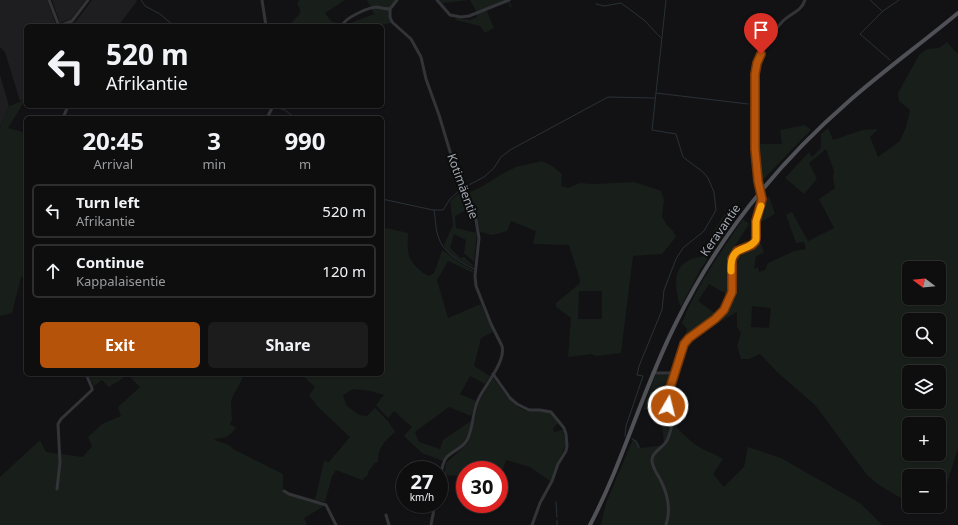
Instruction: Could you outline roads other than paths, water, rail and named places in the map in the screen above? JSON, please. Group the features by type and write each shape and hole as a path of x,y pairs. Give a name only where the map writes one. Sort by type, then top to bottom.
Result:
{"main road":[{"name":"Keravantie","path":"590,525 615,472 653,372 675,323 703,273 728,234 761,191 807,140 847,103 958,13"}],"street":[{"path":"49,0 58,24"},
{"path":"66,24 72,22 88,0"},
{"path":"262,0 266,24"},
{"path":"343,24 346,20 370,8 377,7 390,9 397,0"},
{"path":"437,0 450,15 462,17 469,16 509,0"},
{"path":"666,525 669,517 669,506 662,483 652,464 652,458 655,453 666,444 668,439 672,419 668,406 668,395 686,341 715,319 727,306 732,286 732,259 737,251 752,245 755,242 756,221 762,199 758,181 754,130 755,74 757,63 778,26 784,20 800,10 805,0"},
{"name":"Kotimäentie","path":"390,9 390,20 411,39 419,53 426,79 440,116 458,178 476,220 479,238 474,276 476,286 482,303 504,351 476,406 468,439 462,447 445,461"},
{"path":"653,372 675,373"},
{"path":"493,374 510,398 517,404 529,410 551,412 564,428 566,434 568,446 540,503 532,525"},
{"path":"57,490 60,462 58,424 61,419 92,390 87,376"},
{"path":"284,491 289,494 326,505 336,525"},
{"path":"431,525 433,513"},
{"path":"386,515 389,525"}],"waterway":[{"path":"141,0 145,6 160,14 172,24"},
{"path":"625,436 626,426 643,376 637,375 639,366 662,310 664,290 676,259 683,248 704,231 716,210 714,192 708,178 703,172 683,157 676,134 652,130 666,0"},
{"path":"870,0 882,11"},
{"path":"890,60 860,34 883,11 899,0"},
{"path":"596,4 604,6 621,3 644,20 661,38"},
{"path":"656,93 748,104"},
{"path":"465,187 484,177 494,168 501,157 510,150 608,97 655,98"},
{"path":"278,108 285,110 292,116"},
{"path":"384,199 433,210 443,210 450,199 461,189"},
{"path":"434,210 437,233 440,242 457,260 474,269"},
{"path":"632,439 636,441 639,448"},
{"path":"556,502 557,517"},
{"path":"557,520 557,525"}]}
